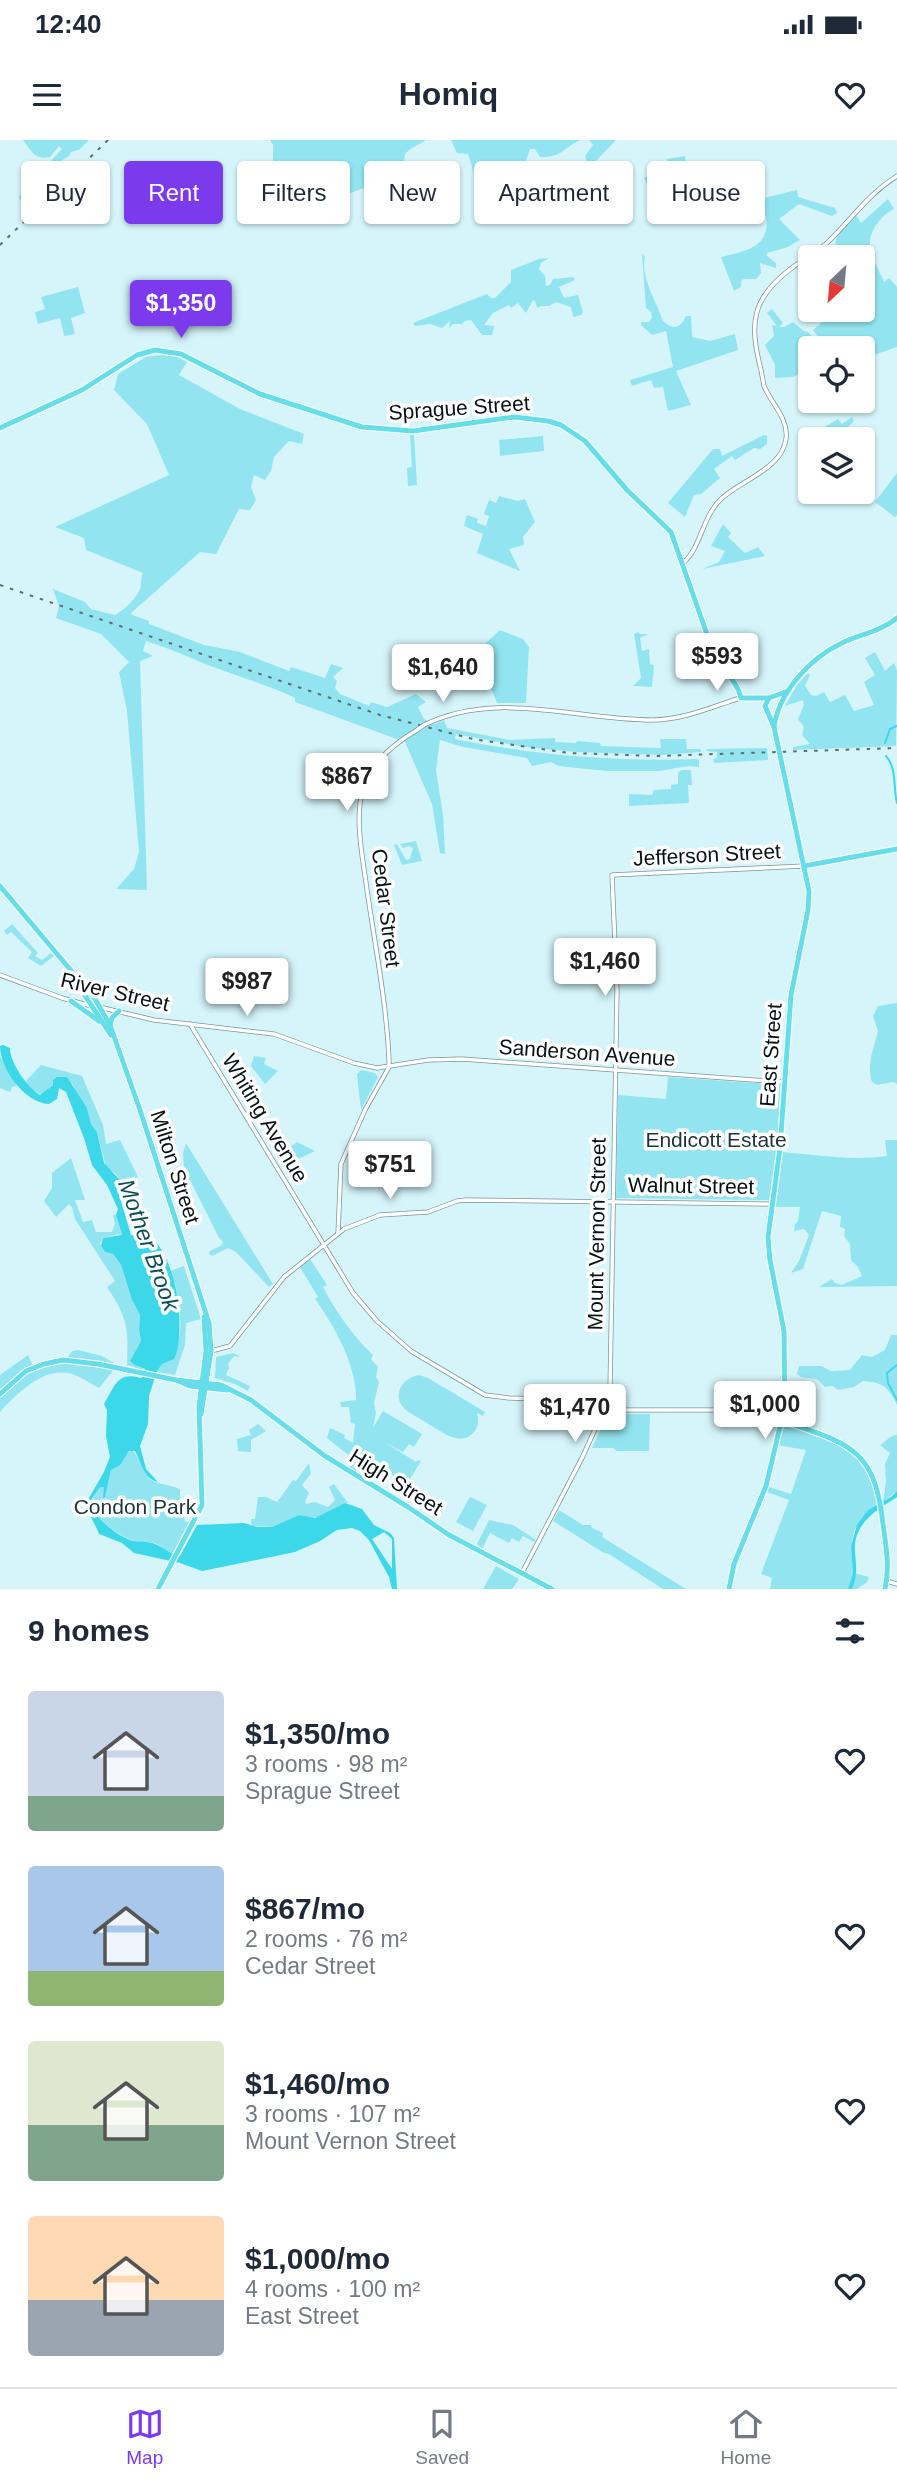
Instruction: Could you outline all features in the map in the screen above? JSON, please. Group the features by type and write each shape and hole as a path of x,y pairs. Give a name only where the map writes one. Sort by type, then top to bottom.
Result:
{"main road":[{"name":"Sprague Street","path":"0,428 82,390 137,355 155,350 180,354 260,394 362,427 412,431 514,417 536,418 561,425 585,441 627,490 671,532 715,657 739,689 741,698"},
{"name":"East Street","path":"774,727 788,691 807,669 834,647 880,629 897,618"},
{"name":"East Street","path":"771,698 788,691"},
{"path":"741,698 756,698 771,698 778,699 780,708 766,708 756,698"},
{"path":"766,708 771,698"},
{"name":"East Street","path":"729,1589 734,1564 764,1493 783,1421 786,1386 784,1331 768,1237 780,1148 791,995 809,904 809,885 774,727 766,708"},
{"path":"804,866 897,849"},
{"name":"Milton Street","path":"0,886 100,1007 140,1110 210,1330 201,1414 202,1508 158,1589"},
{"name":"Milton Street","path":"65,964 108,1027"},
{"path":"82,990 80,997 73,1002 108,1027 119,1011"},
{"name":"High Street","path":"0,1394 22,1373 53,1361 78,1361 159,1376 181,1384 231,1390 255,1402 325,1456 449,1535 552,1589"},
{"path":"783,1421 832,1438 852,1449 869,1468 877,1485 882,1513 887,1560 885,1589"}],"street":[{"path":"682,563 692,552 703,524 713,508 727,494 774,462 784,448 786,428 764,385 753,335 755,317 761,301 768,290 791,268 826,244 876,189 897,176"},
{"name":"Cedar Street","path":"389,1067 385,1015 359,821 365,783 377,764 392,748 424,725 472,709 514,706 604,718 655,720 678,718 741,698"},
{"name":"Jefferson Street","path":"612,875 804,866"},
{"name":"Mount Vernon Street","path":"521,1573 556,1508 609,1395 617,975 612,875"},
{"name":"River Street","path":"0,975 73,1002 149,1019 274,1034 354,1063 377,1068 389,1067"},
{"name":"Whiting Avenue","path":"190,1024 353,1293 377,1321 411,1351 451,1377 490,1396 578,1400 613,1410 742,1410 783,1421"},
{"name":"Sanderson Avenue","path":"389,1067 401,1063 445,1059 783,1082"},
{"path":"338,1233 341,1164 389,1067"},
{"name":"Walnut Street","path":"209,1351 224,1349 233,1343 271,1293 306,1258 338,1233 360,1221 380,1215 428,1212 457,1201 771,1204"},
{"path":"887,1581 897,1584"}],"green space":[{"path":"23,140 89,140 62,161 51,161 62,149 59,146 50,157 34,154"},
{"path":"270,140 426,140 411,148 405,155 405,161 364,161 364,188 350,193 350,161 273,161 273,145"},
{"path":"451,140 581,140 548,157 540,157 535,149 530,149 526,161 474,161 474,173 468,154 457,153"},
{"path":"589,140 616,140 596,161 587,161 585,156 593,145"},
{"path":"685,156 686,161 667,161"},
{"path":"797,190 798,197 835,208 837,213 832,216 799,204 779,219 800,240 788,247 767,253 776,263 776,268 760,263 761,273 756,279 744,279 741,281 741,287 734,291 721,257 747,250 760,241 766,227 765,198"},
{"path":"888,199 894,209 877,224 870,245 836,245 840,232 856,215 861,223"},
{"path":"642,254 645,257 647,281 663,321 676,327 686,316 691,316 692,337 710,341 735,334 738,350 676,371 691,405 668,411 663,387 654,388 651,380 632,386 630,380 673,367 666,331 652,335 641,325 641,322 649,322 652,318 651,312 646,308"},
{"path":"549,258 541,263 539,269 545,276 546,286 550,285 553,279 573,277 575,280 559,287 564,298 578,295 583,312 581,315 573,317 571,307 556,302 537,308 533,300 526,313 518,303 493,313 484,325 494,326 492,335 482,335 471,320 453,324 449,328 450,321 442,328 430,324 415,326 413,323 487,294 495,298 511,282 511,270"},
{"path":"875,263 884,282 889,278 897,287 897,347 875,355 875,336 817,336 813,330 822,322 875,322"},
{"path":"78,287 85,313 71,318 75,334 64,336 60,318 38,324 35,312 45,309 41,297"},
{"path":"772,309 783,323 779,327 793,322 812,336 798,336 798,375 775,378 775,365 765,345 774,336 772,325 777,326 767,313"},
{"path":"175,356 187,362 179,375 240,409 304,434 302,444 289,441 274,457 271,471 265,480 254,475 251,487 256,500 250,510 239,509 216,554 200,552 130,614 204,645 240,652 289,671 291,667 325,678 331,664 343,668 333,677 337,681 335,688 340,694 369,706 371,702 387,707 416,694 426,702 418,707 424,719 435,724 444,720 447,728 510,740 555,738 555,742 600,743 601,746 661,748 660,739 686,739 687,749 701,749 701,752 663,755 576,752 525,747 456,734 455,739 575,756 697,759 699,767 659,771 607,771 558,766 551,762 532,766 527,758 463,747 440,740 436,770 443,815 445,854 440,853 432,804 405,742 295,702 295,698 280,691 146,641 143,651 153,656 140,661 147,890 116,889 134,869 139,852 127,711 119,672 129,662 101,634 56,618 59,606 53,589 85,602 91,609 115,615 136,597 143,573 86,550 84,538 55,527 169,475 147,424 114,390 118,374 146,357"},
{"path":"852,417 854,421 848,427 825,427 838,419 842,424"},
{"path":"410,435 414,435 417,485 408,486 407,468 412,467"},
{"path":"764,435 767,436 767,444 760,449 754,448 735,460 732,456 714,469 720,478 701,494 694,495 685,517 668,503 713,449 720,449 722,456"},
{"path":"543,436 544,451 500,456 499,440"},
{"path":"897,473 897,515 895,517 875,502"},
{"path":"499,496 518,501 525,499 535,522 523,537 524,545 509,549 520,571 477,553 483,534 464,526 467,515 486,526 489,516 484,514 489,500 496,503"},
{"path":"723,524 731,533 728,537 745,553 758,547 765,556 702,569 719,562 725,551 711,546"},
{"path":"500,630 523,639 529,647 526,703 497,703 476,652"},
{"path":"634,634 648,634 640,638 642,651 649,649 650,664 654,665 652,687 633,686 641,678"},
{"path":"875,652 885,671 894,663 897,670 896,746 793,750 793,747 810,744 802,735 804,727 798,719 804,705 803,700 785,706 797,685 808,673 810,675 805,686 811,695 824,692 830,702 845,695 854,711 874,705 864,682 875,675 865,658"},
{"path":"767,748 768,760 714,763 717,752 705,751 708,749"},
{"path":"691,770 689,803 629,806 629,794 652,795 654,790 671,789 671,785 678,784 678,772"},
{"path":"416,841 422,861 402,865 394,845 397,844 406,860 410,859 413,848 403,848 400,844"},
{"path":"12,924 38,953 35,956 42,960 51,953 54,956 41,966 28,958 32,952 11,932 7,935 4,931"},
{"path":"897,1003 897,1084 893,1082 877,1085 872,1082 870,1075 871,1056 878,1031 873,1016 878,1006"},
{"path":"0,1056 17,1086 12,1087 10,1092 0,1088"},
{"path":"254,1056 266,1058 264,1064 278,1071 265,1084 251,1066"},
{"path":"41,1065 82,1076 103,1125 106,1144 120,1140 138,1177 126,1181 125,1186 115,1173 106,1167 97,1132 72,1083 53,1084 42,1095 30,1088 26,1081"},
{"path":"361,1070 375,1073 378,1077 361,1110 357,1074"},
{"name":"Endicott Estate","path":"668,1077 780,1085 778,1143 769,1200 616,1198 618,1095 666,1099"},
{"path":"885,1140 897,1140 897,1286 819,1287 832,1279 842,1285 862,1276 851,1260 850,1244 844,1236 845,1229 840,1227 841,1216 822,1211 803,1269 791,1273 809,1235 804,1229 794,1231 800,1207 774,1207 782,1152 847,1158 887,1156"},
{"path":"297,1142 315,1151 292,1162 285,1150"},
{"path":"186,1143 273,1284 269,1287 236,1252 228,1248 212,1256 209,1254 223,1242 190,1180 185,1180 183,1153"},
{"path":"71,1158 85,1200 75,1200 83,1222 92,1220 96,1232 112,1232 115,1224 113,1215 116,1215 122,1236 118,1234 103,1238 100,1244 105,1252 113,1254 121,1265 132,1300 140,1315 141,1341 130,1361 146,1371 127,1365 125,1322 107,1287 115,1281 75,1219 72,1207 69,1204 56,1217 44,1201 52,1188 52,1173"},
{"path":"310,1259 327,1285 323,1287 333,1306 373,1355 371,1359 378,1367 376,1377 379,1382 374,1403 376,1413 373,1428 383,1411 422,1434 414,1447 409,1444 403,1452 386,1443 416,1462 421,1461 408,1482 364,1458 356,1471 350,1468 351,1457 327,1438 330,1428 345,1435 344,1438 353,1443 355,1424 351,1423 349,1407 341,1407 340,1402 356,1400 355,1387 349,1360 300,1267"},
{"path":"184,1266 201,1319 186,1323 185,1345 175,1375 156,1372 173,1350 180,1334 177,1296 170,1271"},
{"path":"891,1335 897,1335 897,1405 881,1384 863,1381 854,1387 838,1390 833,1386 825,1387 817,1379 797,1374 799,1366 821,1366 831,1371 850,1370 862,1355 872,1357 885,1350"},
{"path":"72,1351 102,1356 114,1363 112,1372 99,1388 75,1375 53,1373 33,1382 0,1412 0,1375 28,1355 33,1366 68,1357"},
{"path":"233,1353 241,1357 234,1356 228,1364 226,1375 250,1386 248,1391 215,1378 216,1357"},
{"path":"419,1375 485,1412 483,1416 477,1413 478,1424 472,1434 461,1439 449,1436 403,1407 399,1396 401,1386"},
{"path":"608,1414 650,1414 649,1451 592,1448"},
{"path":"783,1421 843,1443 869,1468 881,1503 868,1510 854,1531 851,1547 853,1573 869,1577 867,1582 857,1589 770,1589 772,1578 761,1574 789,1500 764,1491 766,1486 791,1494 806,1450 777,1445"},
{"path":"258,1424 266,1431 251,1440 251,1452 238,1451 237,1439 251,1435 249,1430"},
{"path":"897,1435 897,1491 883,1502 885,1464 890,1453 880,1445"},
{"name":"Condon Park","path":"131,1450 151,1480 180,1489 185,1521 190,1523 173,1554 154,1543 135,1541 119,1534 100,1519 92,1507 90,1501 100,1487 104,1487 105,1497 111,1470"},
{"path":"309,1463 311,1474 302,1485 309,1493 306,1504 315,1502 328,1507 335,1500 329,1487 334,1484 348,1503 318,1517 299,1515 272,1527 252,1526 251,1519 255,1519 258,1497 277,1502"},
{"path":"470,1497 487,1505 473,1531 456,1522"},
{"path":"559,1510 583,1525 591,1525 603,1533 602,1537 686,1589 663,1589 604,1553 553,1521"},
{"path":"489,1520 513,1525 536,1540 534,1542 523,1536 519,1542 512,1538 509,1543 490,1533 482,1549 477,1544"},
{"path":"496,1566 519,1579 512,1589 483,1589"}],"water":[{"name":"Mother Brook","path":"0,1046 10,1048 20,1074 40,1095 53,1085 53,1080 57,1077 67,1077 87,1108 91,1124 97,1132 104,1163 134,1195 143,1218 140,1219 131,1196 124,1192 119,1194 131,1235 150,1238 160,1248 167,1261 177,1296 178,1347 174,1359 162,1364 157,1371 149,1396 148,1424 140,1446 146,1469 158,1482 146,1474 135,1451 129,1451 120,1465 111,1470 105,1497 103,1498 104,1487 100,1487 90,1501 95,1513 113,1531 127,1539 152,1543 180,1556 197,1525 244,1523 257,1527 272,1527 299,1515 315,1518 345,1503 362,1509 374,1525 394,1538 397,1589 392,1589 389,1577 369,1540 360,1531 352,1528 337,1530 295,1552 202,1571 180,1563 134,1553 122,1543 99,1534 86,1503 110,1457 106,1436 107,1410 104,1404 122,1378 141,1378 145,1374 145,1369 130,1361 141,1341 140,1315 132,1300 121,1265 113,1254 105,1252 101,1246 103,1238 122,1235 116,1215 118,1209 107,1185 92,1165 66,1092 59,1088 57,1099 49,1104 31,1098 9,1074","holes":["384,1532 392,1539 392,1569 372,1539"]},
{"path":"897,1491 897,1497 868,1518 858,1533 855,1541 855,1579 852,1589 848,1589 853,1574 851,1546 857,1525 868,1510"}],"waterway":[{"path":"885,743 890,729 897,726"},
{"path":"886,756 893,772 897,803"},
{"path":"897,1365 887,1373 888,1383 897,1400"}],"railway":[{"path":"0,245 108,140"},
{"path":"0,585 380,715 473,739 569,753 656,756 897,748"}]}
